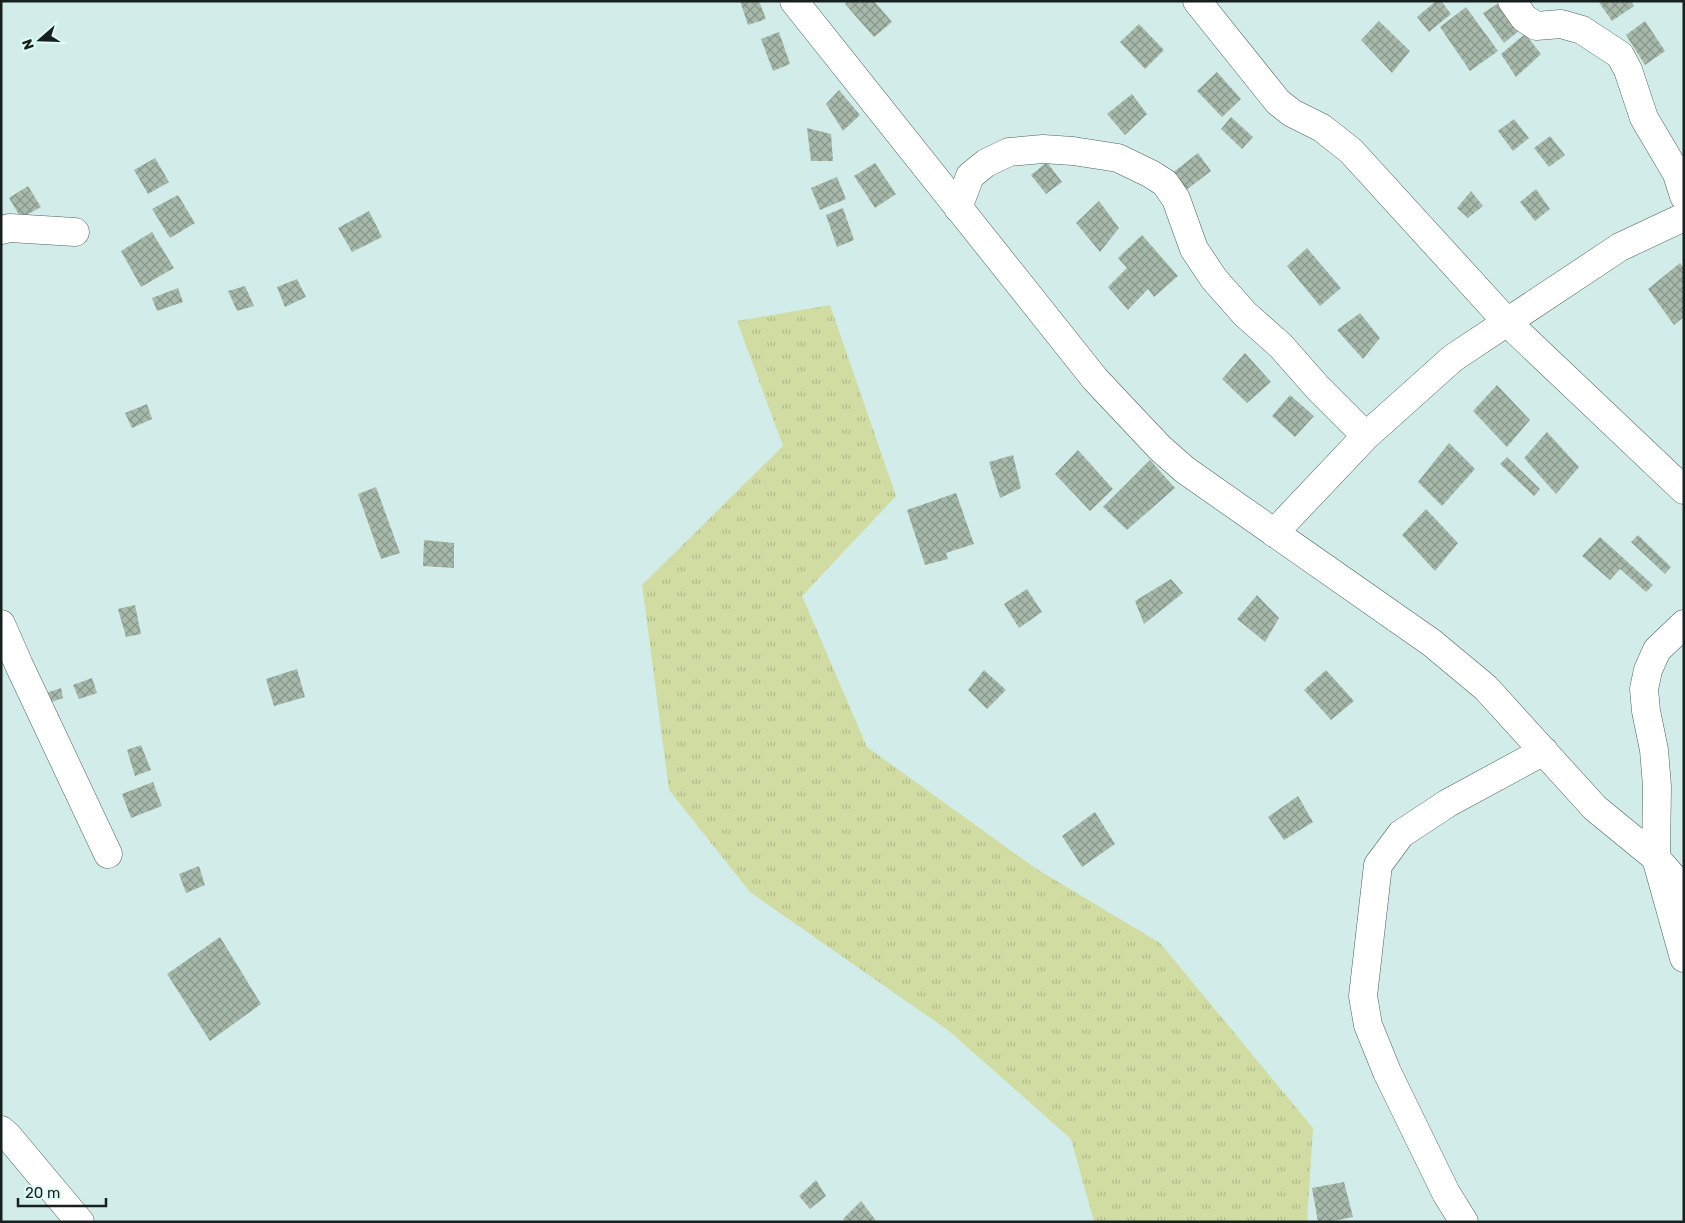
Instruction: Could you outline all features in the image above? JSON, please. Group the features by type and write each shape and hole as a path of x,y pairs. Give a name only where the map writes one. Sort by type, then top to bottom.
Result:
{"street":[{"path":"794,1 1095,379 1160,448 1186,470 1432,643 1486,688 1595,808 1656,858 1684,890"},
{"path":"1196,1 1278,102 1292,113 1322,128 1351,151 1508,323 1684,490"},
{"path":"1512,1 1524,18 1536,26 1561,24 1582,30 1620,55 1628,70 1644,118 1677,174 1684,196"},
{"path":"958,208 970,176 986,163 1009,152 1043,149 1073,151 1118,158 1151,174 1165,183 1176,199 1194,249 1214,279 1245,314 1281,346 1318,388 1366,436"},
{"path":"1274,533 1366,436 1453,358 1620,247 1684,217"},
{"path":"1,230 10,228 75,232"},
{"path":"1,624 108,854"},
{"path":"1684,624 1657,650 1648,670 1644,689 1646,711 1654,750 1657,786 1656,858 1684,958"},
{"path":"1464,1222 1446,1192 1386,1072 1368,1025 1363,996 1378,864 1401,834 1448,803 1544,750"},
{"path":"1,1130 80,1222"}],"green space":[{"path":"830,305 896,496 802,596 867,747 1035,868 1160,943 1313,1128 1307,1222 1094,1222 1071,1139 949,1031 750,892 669,790 642,585 783,446 737,321"}],"building":[{"path":"740,1 759,1 766,19 748,25"},
{"path":"848,1 874,1 892,22 874,37 845,4"},
{"path":"1436,1 1441,1 1451,14 1429,32 1417,17"},
{"path":"1502,1 1525,26 1504,43 1483,13"},
{"path":"1598,1 1631,1 1634,6 1612,21"},
{"path":"1466,7 1498,51 1470,71 1440,27"},
{"path":"1379,21 1410,51 1392,73 1361,40"},
{"path":"1645,21 1665,51 1645,65 1626,35"},
{"path":"1139,24 1164,50 1145,69 1120,42"},
{"path":"779,32 790,64 773,71 761,39"},
{"path":"1525,34 1541,54 1516,77 1501,54"},
{"path":"1217,72 1241,99 1222,117 1197,91"},
{"path":"839,90 860,115 843,131 826,104"},
{"path":"1132,94 1147,114 1125,135 1107,114"},
{"path":"1231,117 1253,137 1242,149 1221,129"},
{"path":"1514,119 1529,138 1513,151 1498,131"},
{"path":"807,128 831,134 833,161 811,161"},
{"path":"1550,136 1565,155 1549,167 1534,148"},
{"path":"1198,153 1211,171 1185,191 1171,174"},
{"path":"155,158 169,182 148,194 134,170"},
{"path":"1047,162 1062,182 1046,194 1031,175"},
{"path":"875,163 896,194 875,208 854,176"},
{"path":"837,177 846,199 820,210 811,188"},
{"path":"28,186 41,207 21,218 9,198"},
{"path":"1536,189 1550,209 1535,221 1520,202"},
{"path":"1471,191 1483,206 1468,218 1457,208"},
{"path":"178,195 195,223 170,238 152,209"},
{"path":"1099,201 1119,228 1100,252 1076,223"},
{"path":"843,208 854,240 837,247 826,215"},
{"path":"369,211 382,237 352,252 338,228"},
{"path":"152,232 174,268 141,287 121,251"},
{"path":"1142,235 1178,276 1154,297 1148,289 1128,310 1108,287 1127,268 1118,258"},
{"path":"1307,248 1341,288 1320,306 1287,266"},
{"path":"1680,263 1684,268 1684,317 1674,325 1648,289"},
{"path":"297,279 306,297 285,307 277,287"},
{"path":"245,286 254,306 237,311 228,291"},
{"path":"178,288 183,302 157,311 152,298"},
{"path":"1360,313 1380,338 1363,359 1337,330"},
{"path":"1245,353 1271,382 1247,403 1222,379"},
{"path":"1497,385 1530,420 1507,447 1473,411"},
{"path":"1290,395 1314,416 1295,437 1272,416"},
{"path":"147,404 152,419 132,428 125,413"},
{"path":"1547,432 1579,467 1556,494 1524,458"},
{"path":"1449,443 1475,469 1442,506 1418,482"},
{"path":"1078,450 1113,489 1090,511 1055,474"},
{"path":"1013,455 1021,488 1000,498 989,462"},
{"path":"1507,457 1540,489 1534,496 1500,464"},
{"path":"1150,460 1175,488 1127,530 1103,507"},
{"path":"376,487 400,553 381,559 358,494"},
{"path":"956,493 974,544 946,553 948,559 925,565 907,510"},
{"path":"1426,509 1458,543 1435,571 1402,535"},
{"path":"1638,535 1671,567 1665,574 1631,542"},
{"path":"1600,537 1653,585 1646,592 1620,569 1610,580 1582,556"},
{"path":"424,540 454,543 454,568 423,566"},
{"path":"1171,579 1183,593 1144,624 1135,601"},
{"path":"1027,589 1042,612 1019,628 1004,604"},
{"path":"1257,595 1279,618 1265,642 1237,619"},
{"path":"135,605 141,634 126,637 118,609"},
{"path":"297,669 305,697 274,706 266,679"},
{"path":"984,670 1006,690 987,709 968,690"},
{"path":"1326,670 1354,701 1331,720 1304,690"},
{"path":"92,678 97,693 79,699 73,685"},
{"path":"61,688 63,698 46,704 43,694"},
{"path":"141,745 151,770 135,776 127,750"},
{"path":"153,782 162,806 131,818 122,794"},
{"path":"1298,796 1313,822 1284,840 1268,817"},
{"path":"1095,812 1115,844 1082,867 1062,836"},
{"path":"199,866 205,885 186,893 179,874"},
{"path":"220,937 261,1004 210,1041 167,974"},
{"path":"816,1180 826,1196 810,1209 799,1196"},
{"path":"1344,1182 1353,1217 1318,1222 1312,1188"},
{"path":"861,1201 877,1222 845,1222 843,1219"}]}
